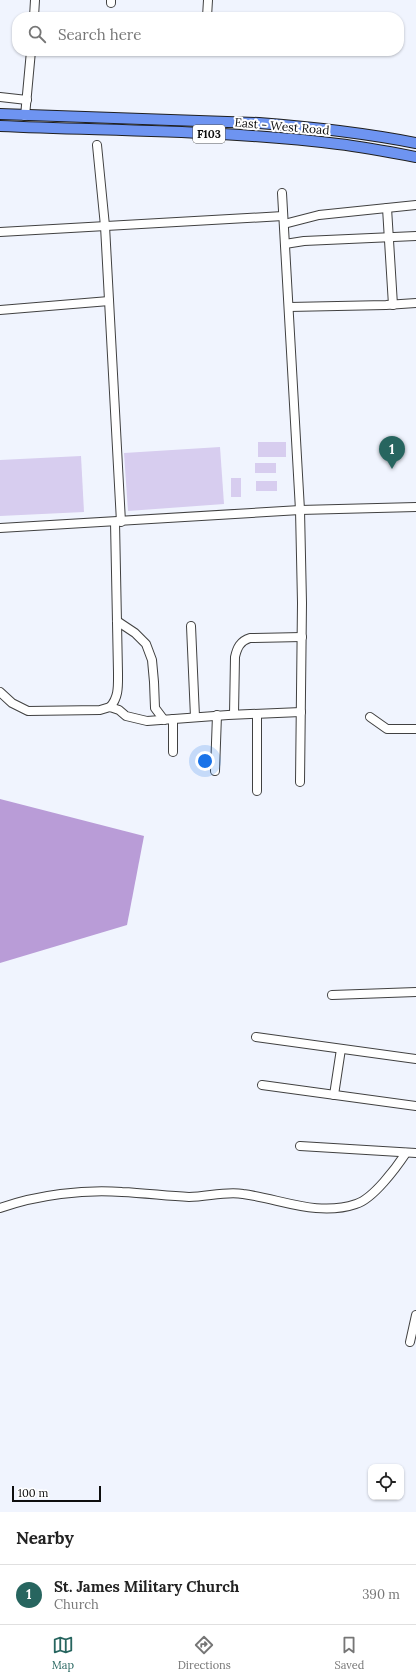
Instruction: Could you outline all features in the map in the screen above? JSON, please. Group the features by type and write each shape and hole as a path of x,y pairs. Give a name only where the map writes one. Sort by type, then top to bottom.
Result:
{"main road":[{"name":"East - West Road","path":"0,114 231,122 300,126 416,143"},
{"path":"231,122 231,135"},
{"name":"East - West Road","path":"0,126 231,135 338,144 416,157"}],"street":[{"path":"34,12 35,0"},
{"path":"207,12 208,0"},
{"path":"25,116 31,56"},
{"path":"0,97 27,100"},
{"path":"0,692 12,703 28,711 100,710 110,707 118,694 118,522 105,226 97,145"},
{"path":"282,193 300,510 302,637 300,782"},
{"path":"0,232 105,226 283,220 416,205"},
{"path":"387,208 393,305"},
{"path":"285,244 304,241 416,236"},
{"path":"0,310 109,301"},
{"path":"288,307 393,305 416,303"},
{"path":"0,528 300,510 416,507"},
{"path":"117,621 135,633 146,644 152,660 154,708 164,720"},
{"path":"191,626 195,717"},
{"path":"234,714 235,657 237,649 243,640 250,638 302,637"},
{"path":"110,707 119,710 126,716 147,721 216,715 301,712"},
{"path":"257,714 257,791"},
{"path":"215,771 216,715"},
{"path":"370,717 387,729 416,729"},
{"path":"173,719 173,752"},
{"path":"332,994 416,992"},
{"path":"256,1037 416,1059"},
{"path":"334,1095 341,1049"},
{"path":"262,1085 416,1106"},
{"path":"300,1146 416,1153"},
{"path":"0,1208 14,1203 64,1194 121,1192 187,1197 203,1197 236,1193 315,1208 347,1207 358,1204 366,1199 396,1169 406,1153"},
{"path":"410,1342 416,1315"}],"shaded area":[{"path":"258,442 286,442 286,457 258,457"},
{"path":"220,447 224,504 128,511 124,453"},
{"path":"81,456 84,512 0,516 0,460"},
{"path":"255,463 276,463 276,473 255,473"},
{"path":"231,478 241,478 241,497 231,497"},
{"path":"256,481 277,481 277,491 256,491"},
{"path":"0,799 144,836 127,925 0,963"}],"place":[{"name":"St. James Military Church","path":"392,469"}]}
